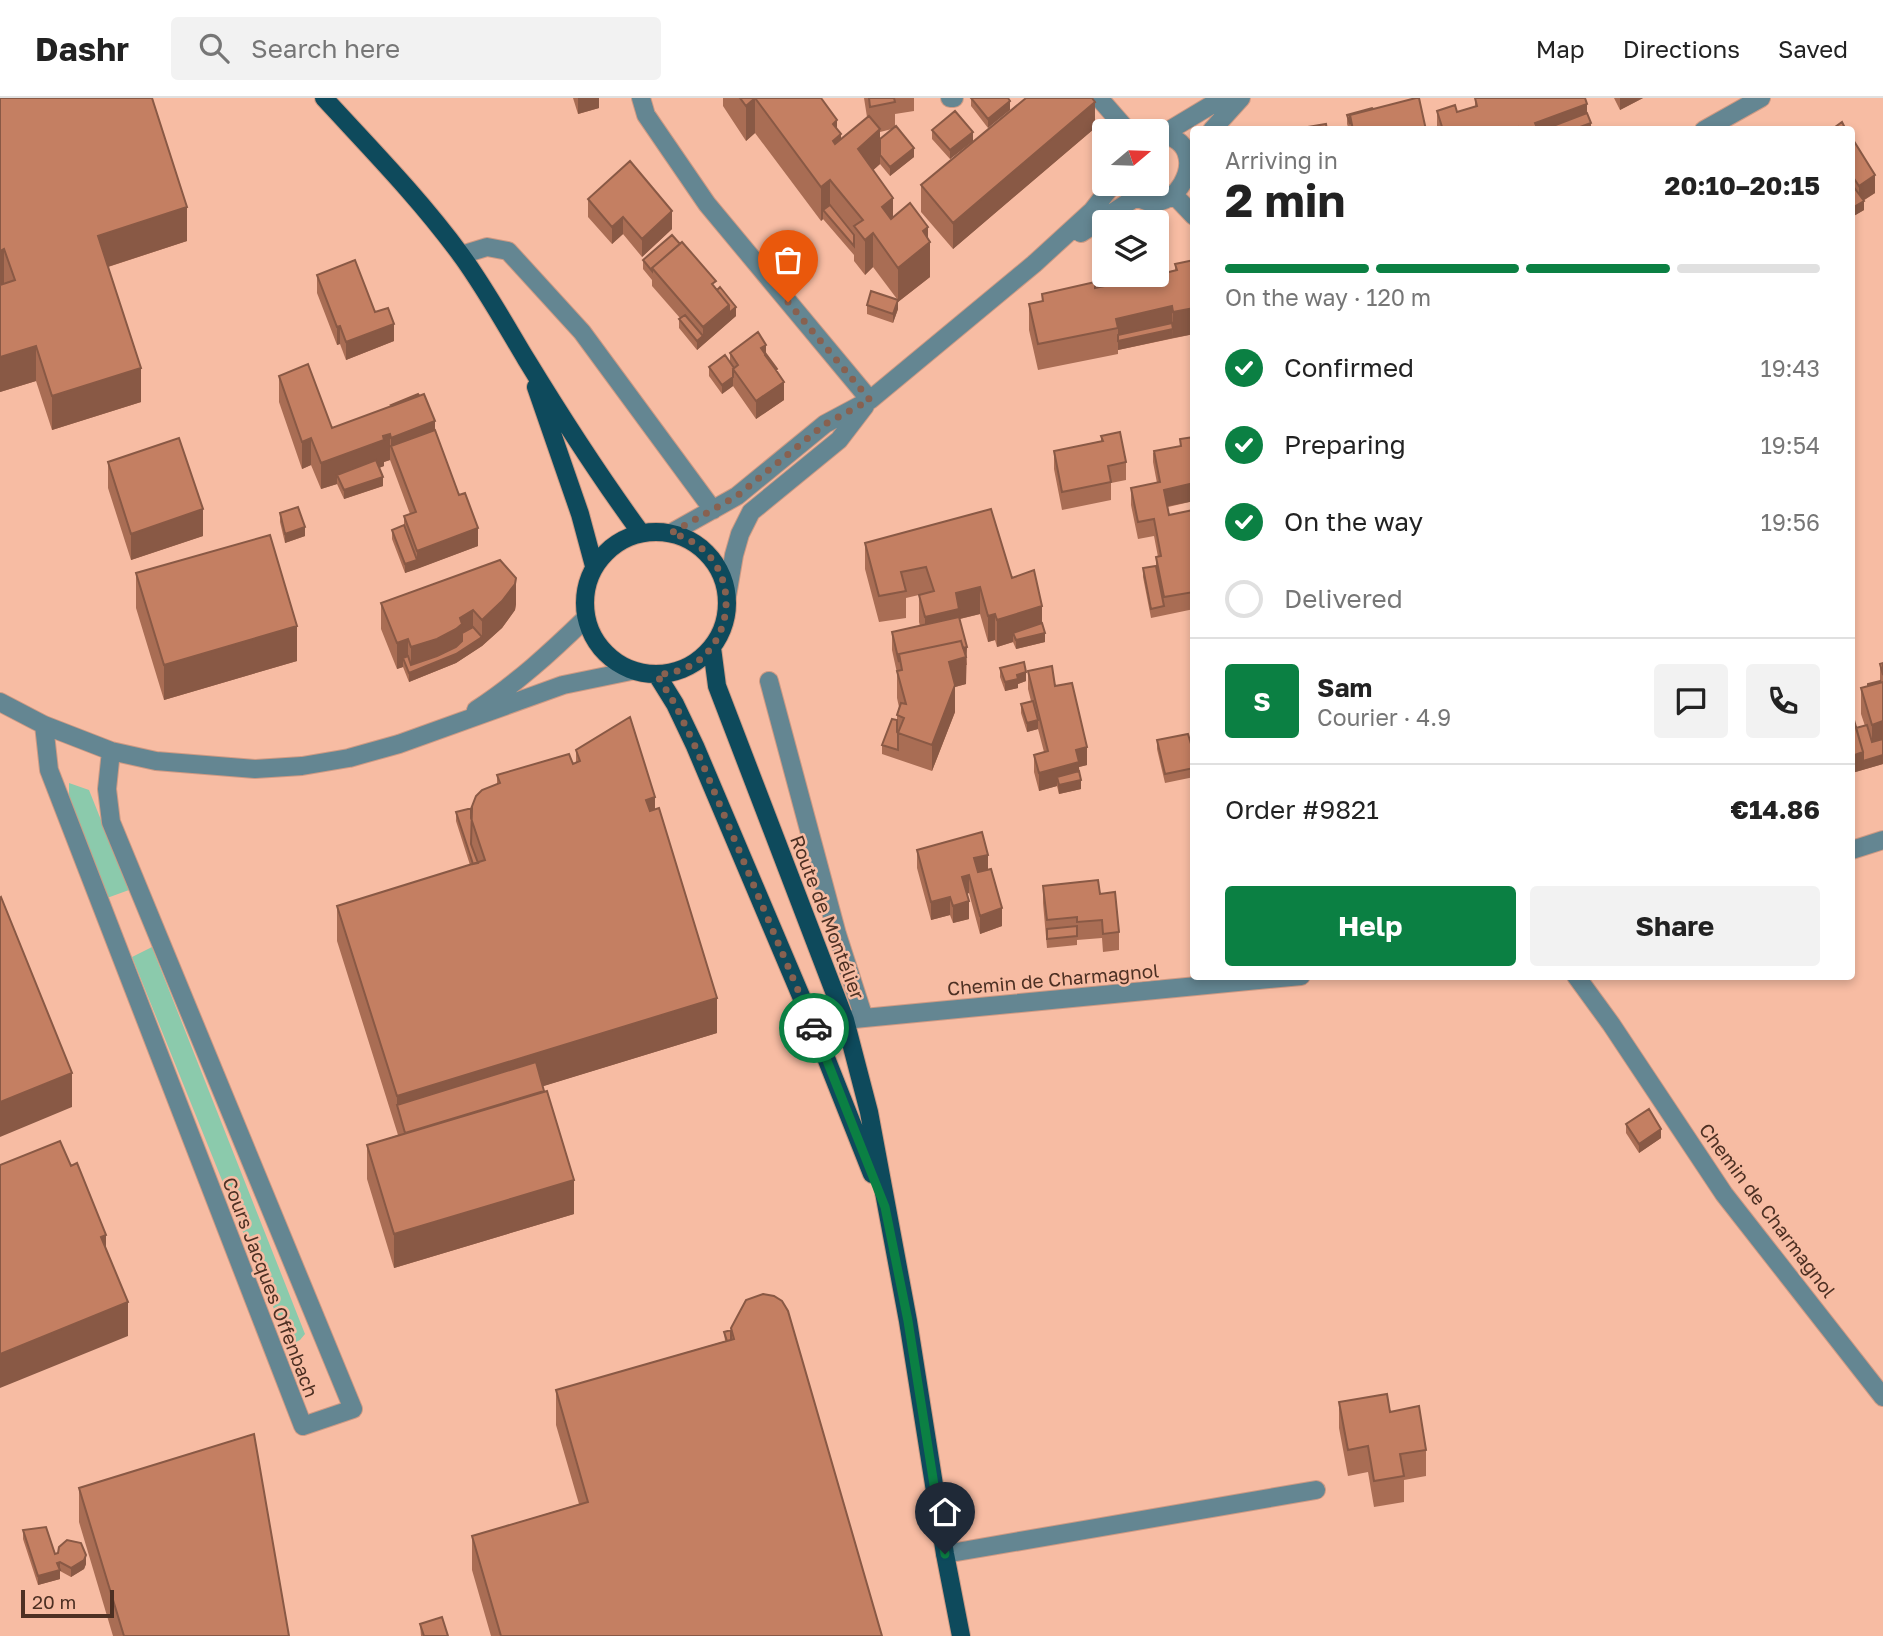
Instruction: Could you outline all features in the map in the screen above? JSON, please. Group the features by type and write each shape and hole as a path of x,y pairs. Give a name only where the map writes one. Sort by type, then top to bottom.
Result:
{"main road":[{"path":"324,98 401,181 461,255 613,494 642,533"},
{"path":"527,360 594,566"},
{"path":"642,533 671,533 692,541 709,555 721,574 727,596 722,632 712,648 696,662 677,672 657,675 631,671 610,659 594,641 586,618 585,591 594,566 606,551 622,539 642,533"},
{"name":"Route de Montélier","path":"712,648 717,685 845,1020 869,1112 908,1321 945,1554 961,1636"},
{"name":"Route de Montélier","path":"657,675 675,704 695,746 809,1015 885,1207"}],"street":[{"path":"641,98 646,115 707,204 870,400"},
{"path":"1100,98 1118,119"},
{"path":"1169,129 1223,98"},
{"path":"1216,126 1241,98"},
{"path":"1711,126 1761,98"},
{"path":"1145,196 1156,201 1174,195 1187,175 1190,156 1179,144 1169,139"},
{"path":"1174,195 1190,212"},
{"path":"1034,264 1092,211 1104,196"},
{"path":"671,533 737,496 825,424 870,400 1034,264 1124,196"},
{"path":"461,255 487,247 508,251 582,332 713,510"},
{"path":"727,596 740,534 751,512 839,440 870,400"},
{"path":"454,724 503,692 546,657 586,618"},
{"path":"0,702 44,725 111,751 156,761 256,769 302,766 349,758 399,744 563,685 631,671"},
{"path":"769,681 837,934 864,1018"},
{"name":"Cours Jacques Offenbach","path":"44,725 49,769 303,1426 353,1409 111,822 107,789 111,751"},
{"path":"1855,849 1883,840"},
{"name":"Chemin de Charmagnol","path":"809,1015 845,1020 1263,980"},
{"name":"Chemin de Charmagnol","path":"1579,980 1619,1035 1724,1194 1883,1396"},
{"path":"945,1554 1315,1490"}],"green space":[{"path":"69,783 89,790 129,890 107,898 69,797"},
{"path":"152,947 305,1334 294,1343 286,1339 132,957"}],"building":[{"path":"0,98 152,98 187,207 98,236 141,368 52,396 36,346 0,357 0,285 15,280 4,249 0,251"},
{"path":"740,98 755,98 746,106"},
{"path":"755,98 821,98 837,120 833,124 841,134 833,141 835,144 869,116 880,129 858,149 893,198 882,207 891,219 910,203 928,227 923,231 930,242 898,268 873,233 865,240 854,226 863,220 830,180 821,187"},
{"path":"869,98 894,98 895,102 870,107"},
{"path":"971,98 1008,98 1010,101 988,119"},
{"path":"1026,98 1092,98 1095,102 953,223 921,185"},
{"path":"1419,98 1425,126 1352,126 1350,115"},
{"path":"1475,98 1585,98 1587,104 1535,123 1536,126 1442,126 1437,111 1455,105 1457,112 1477,106"},
{"path":"1372,108 1350,115 1350,124 1347,115"},
{"path":"955,111 973,132 950,150 932,130"},
{"path":"1587,113 1591,123 1583,126 1553,126"},
{"path":"896,126 914,148 890,167 880,155 880,139"},
{"path":"1855,143 1875,175 1859,186 1855,180"},
{"path":"630,161 672,211 642,239 623,217 612,227 588,199"},
{"path":"1855,189 1864,201 1855,206"},
{"path":"830,205 854,235 854,246 823,210"},
{"path":"672,235 680,244 652,268 652,271 643,260"},
{"path":"682,242 716,281 712,284 729,305 703,327 652,268"},
{"path":"355,260 375,312 388,308 394,324 346,342 340,326 337,327 317,275"},
{"path":"1190,261 1190,309 1173,312 1172,306 1116,319 1118,328 1038,344 1029,304 1043,301 1042,294 1092,283 1092,287 1095,288 1169,287 1169,272 1177,270 1175,264"},
{"path":"720,287 736,307 729,313 729,305 717,290"},
{"path":"871,291 898,300 893,314 867,305"},
{"path":"685,315 703,336 697,341 679,319"},
{"path":"1172,323 1173,329 1118,341 1118,335"},
{"path":"758,332 766,345 761,348 784,382 756,401 733,369 738,365 730,353"},
{"path":"725,355 734,368 733,377 722,385 709,367"},
{"path":"308,364 332,428 424,394 435,421 391,438 390,434 383,436 384,440 321,463 311,438 302,442 279,376"},
{"path":"418,394 419,396 391,405"},
{"path":"435,430 459,495 465,493 478,528 417,551 404,516 416,512 391,446"},
{"path":"1120,432 1126,462 1108,466 1111,482 1062,492 1054,451 1103,441 1101,436"},
{"path":"179,438 203,509 131,534 108,462"},
{"path":"1190,438 1190,484 1164,490 1169,515 1190,511 1190,593 1164,597 1156,557 1161,556 1154,519 1138,522 1131,488 1160,482 1154,451 1181,446 1180,439"},
{"path":"376,460 383,477 344,490 337,475"},
{"path":"298,507 305,527 285,534 280,513"},
{"path":"991,509 1012,578 1034,570 1042,606 997,620 995,614 988,616 980,587 956,593 959,609 925,617 919,595 934,591 926,567 901,572 906,591 879,596 865,543"},
{"path":"404,525 417,560 405,564 392,530"},
{"path":"270,535 297,626 164,665 136,573"},
{"path":"500,560 516,578 515,584 482,620 473,610 460,618 462,624 456,629 437,639 411,647 408,639 397,643 381,603"},
{"path":"1156,566 1164,606 1151,609 1143,568"},
{"path":"959,617 967,647 963,648 961,641 899,654 899,662 892,632"},
{"path":"1042,623 1045,633 1016,640 1013,633"},
{"path":"473,627 482,637 456,654 409,673 403,658 408,656 411,665 437,656 456,647 462,641 462,633"},
{"path":"961,641 966,657 949,662 955,685 932,745 898,733 904,718 897,715 901,703 906,704 897,671 902,670 899,654"},
{"path":"1024,662 1026,672 1017,675 1018,679 1005,682 1000,668"},
{"path":"1052,666 1055,686 1072,683 1087,747 1076,750 1079,762 1039,773 1034,755 1048,751 1028,671"},
{"path":"1883,682 1883,721 1872,725 1861,688"},
{"path":"1033,701 1038,720 1027,723 1021,704"},
{"path":"630,717 655,797 646,800 650,811 659,808 717,998 397,1096 337,906 485,860 471,818 471,809 476,796 482,790 500,783 497,775 569,754 573,764 580,761 576,750"},
{"path":"892,719 897,720 898,750 882,745"},
{"path":"1855,724 1863,752 1855,755"},
{"path":"1867,725 1872,742 1883,739 1883,755 1863,761 1856,728"},
{"path":"1188,734 1190,769 1165,774 1157,740"},
{"path":"1079,771 1081,780 1059,785 1057,777"},
{"path":"472,808 471,844 478,863 473,864 456,812"},
{"path":"982,832 988,855 974,858 978,872 991,869 1002,908 980,916 969,875 962,877 969,901 953,906 950,897 931,902 917,850"},
{"path":"1098,880 1100,894 1115,892 1119,932 1103,934 1102,920 1077,922 1077,917 1047,920 1043,886"},
{"path":"0,898 72,1073 0,1102"},
{"path":"1077,926 1077,936 1047,939 1047,929"},
{"path":"536,1062 544,1091 405,1133 397,1105"},
{"path":"547,1091 574,1180 394,1234 367,1145"},
{"path":"1649,1109 1661,1129 1639,1144 1626,1124"},
{"path":"60,1141 71,1166 77,1163 106,1235 101,1237 128,1302 0,1354 0,1165"},
{"path":"763,1294 782,1301 788,1311 882,1636 501,1636 472,1536 588,1502 556,1390 734,1339 731,1328 746,1300"},
{"path":"731,1330 731,1340 727,1341 724,1332"},
{"path":"1387,1394 1390,1412 1419,1406 1426,1450 1400,1454 1404,1476 1374,1481 1368,1446 1348,1450 1339,1402"},
{"path":"254,1434 289,1636 124,1636 79,1488"},
{"path":"46,1527 55,1554 67,1540 81,1543 86,1555 84,1560 71,1568 57,1563 60,1570 38,1576 23,1530"},
{"path":"442,1617 448,1636 424,1636 420,1624"}],"way so far":[{"path":"788,302 870,400 825,424 737,496 671,533 692,541 709,555 721,574 727,596 726,614 722,632 712,648 696,662 677,672 657,675 675,704 695,746 814,1028"}],"route":[{"path":"814,1028 885,1207 908,1321 945,1554"}]}
